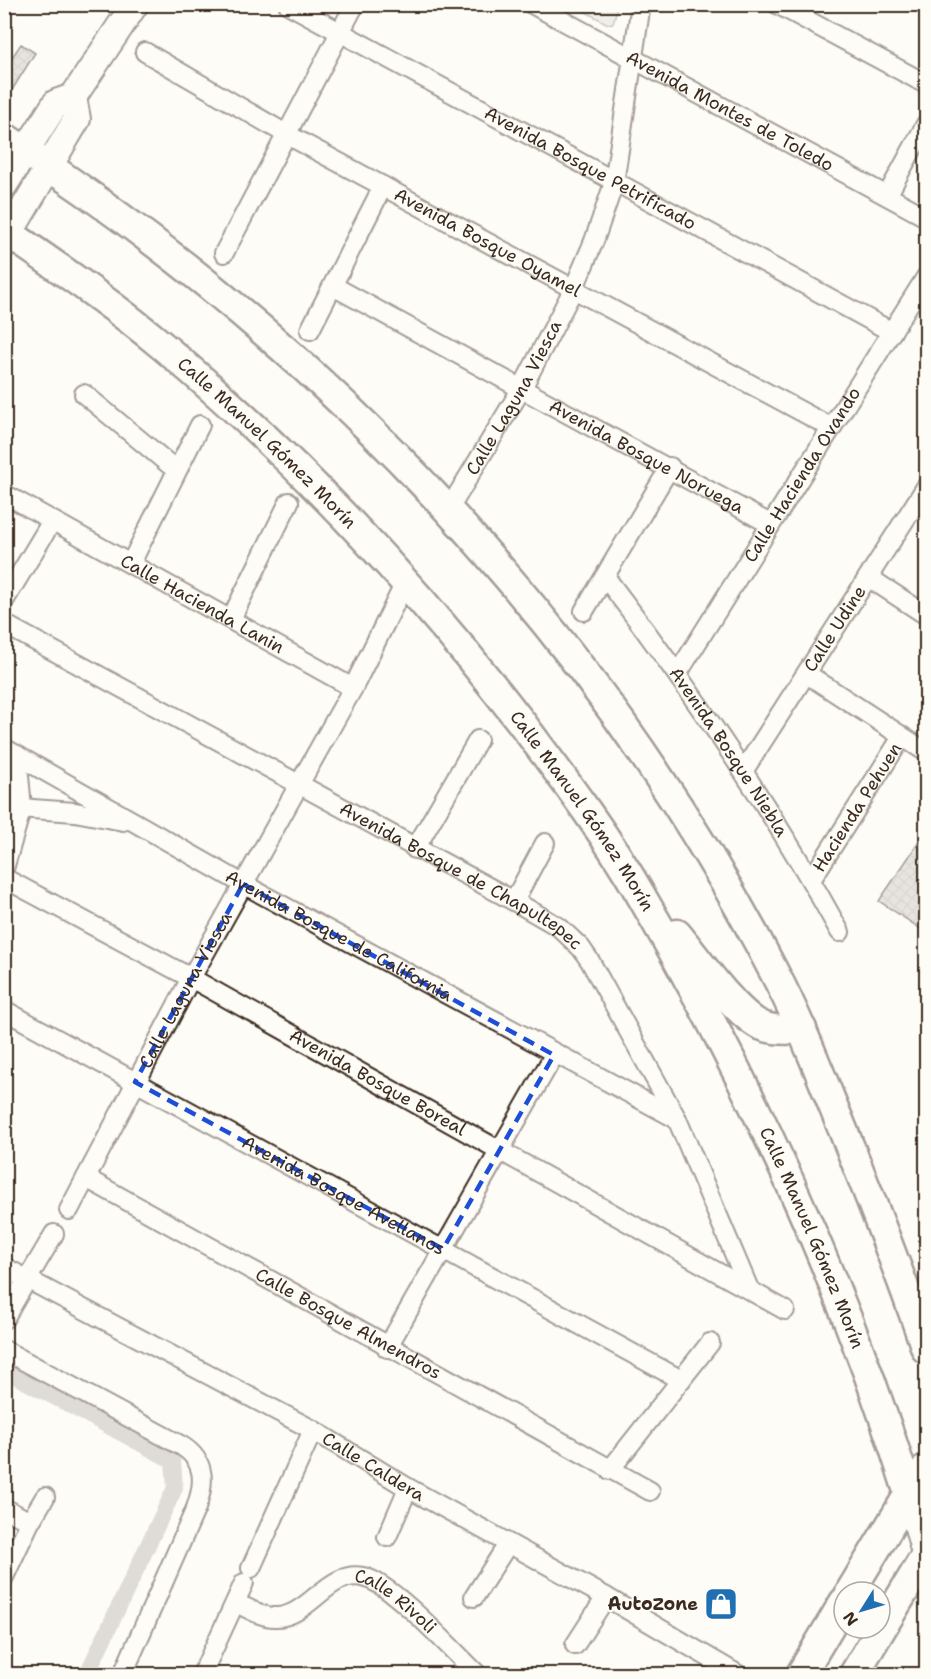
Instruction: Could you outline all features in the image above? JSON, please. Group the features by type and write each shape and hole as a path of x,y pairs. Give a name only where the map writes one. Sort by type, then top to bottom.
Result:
{"main road":[{"path":"15,144 155,243 248,317 408,466 449,509 555,638 653,771 725,883 775,973 802,1029 900,1270 927,1349"},
{"name":"Calle Manuel Gómez Morín","path":"6,235 120,311 209,386 285,458 406,581 455,638 579,800 638,890 744,1083 798,1196 887,1422 909,1494"},
{"path":"638,890 744,1013 759,1024 771,1029 802,1029"},
{"path":"900,1270 927,1297"},
{"path":"857,1580 909,1494"},
{"path":"854,1674 926,1556"},
{"path":"801,1674 832,1622"}],"street":[{"path":"4,185 15,144 56,103 73,97 135,4"},
{"name":"Avenida Bosque Petrificado","path":"288,4 339,34 892,332"},
{"path":"224,253 355,4"},
{"name":"Avenida Montes de Toledo","path":"532,4 927,217"},
{"name":"Calle Laguna Viesca","path":"449,509 522,388 574,288 594,241 614,183 641,4"},
{"path":"777,4 927,84"},
{"name":"Avenida Bosque Oyamel","path":"145,52 286,134 832,428"},
{"path":"6,235 76,119 73,97"},
{"path":"888,194 927,124"},
{"path":"310,330 383,186"},
{"name":"Calle Hacienda Ovando","path":"678,673 927,277"},
{"name":"Avenida Bosque Noruega","path":"333,286 670,467 770,524"},
{"path":"84,394 176,470"},
{"path":"131,563 200,425"},
{"path":"584,611 606,578 670,467"},
{"name":"Calle Udine","path":"744,770 927,487"},
{"name":"Calle Hacienda Lanin","path":"10,497 353,688"},
{"path":"231,619 289,502"},
{"path":"4,601 52,521"},
{"path":"868,577 927,615"},
{"name":"Avenida Bosque Niebla","path":"606,578 678,673 744,770 840,932"},
{"name":"Calle Laguna Viesca","path":"69,1210 191,978 301,786 406,581"},
{"name":"Avenida Bosque de Chapultepec","path":"4,624 560,927 581,948 677,1119 749,1289"},
{"path":"807,674 927,752"},
{"name":"Hacienda Pehuen","path":"811,880 902,736"},
{"path":"415,849 478,740"},
{"path":"4,869 13,807 11,751"},
{"name":"Avenida Bosque de California","path":"11,751 243,884 554,1055 677,1119"},
{"path":"13,807 75,812 139,824"},
{"path":"514,901 545,843"},
{"name":"Avenida Bosque Boreal","path":"4,878 191,978 785,1310"},
{"name":"Avenida Bosque Avellanos","path":"4,1010 681,1380"},
{"path":"387,1348 554,1055"},
{"name":"Calle Bosque Almendros","path":"86,1178 387,1348 650,1491"},
{"path":"4,1319 54,1234"},
{"name":"Calle Caldera","path":"4,1267 313,1430 408,1488 606,1597 737,1674"},
{"path":"610,1470 710,1342"},
{"path":"4,1350 182,1446 194,1455 201,1468 202,1490 196,1508 123,1674"},
{"path":"202,1674 313,1430"},
{"path":"909,1494 927,1467"},
{"path":"387,1537 408,1488"},
{"name":"Calle Manuel Gómez Morín","path":"909,1494 926,1556"},
{"path":"4,1577 30,1522 45,1497"},
{"path":"4,1508 30,1522"},
{"path":"474,1597 508,1544"},
{"name":"Calle Rivoli","path":"236,1603 265,1616 284,1617 349,1577 370,1579 397,1599 477,1674"},
{"path":"575,1645 606,1597"}],"highlighted area":[{"path":"243,884 554,1055 443,1249 135,1082"}],"green space":[{"path":"573,5 618,5 613,23 608,24"}],"building":[{"path":"21,44 35,53 4,103 4,69"},
{"path":"927,830 927,933 879,901"}],"waterway":[{"path":"4,1370 173,1461 175,1488 87,1674"}],"place":[{"name":"AutoZone","path":"721,1604"}]}
